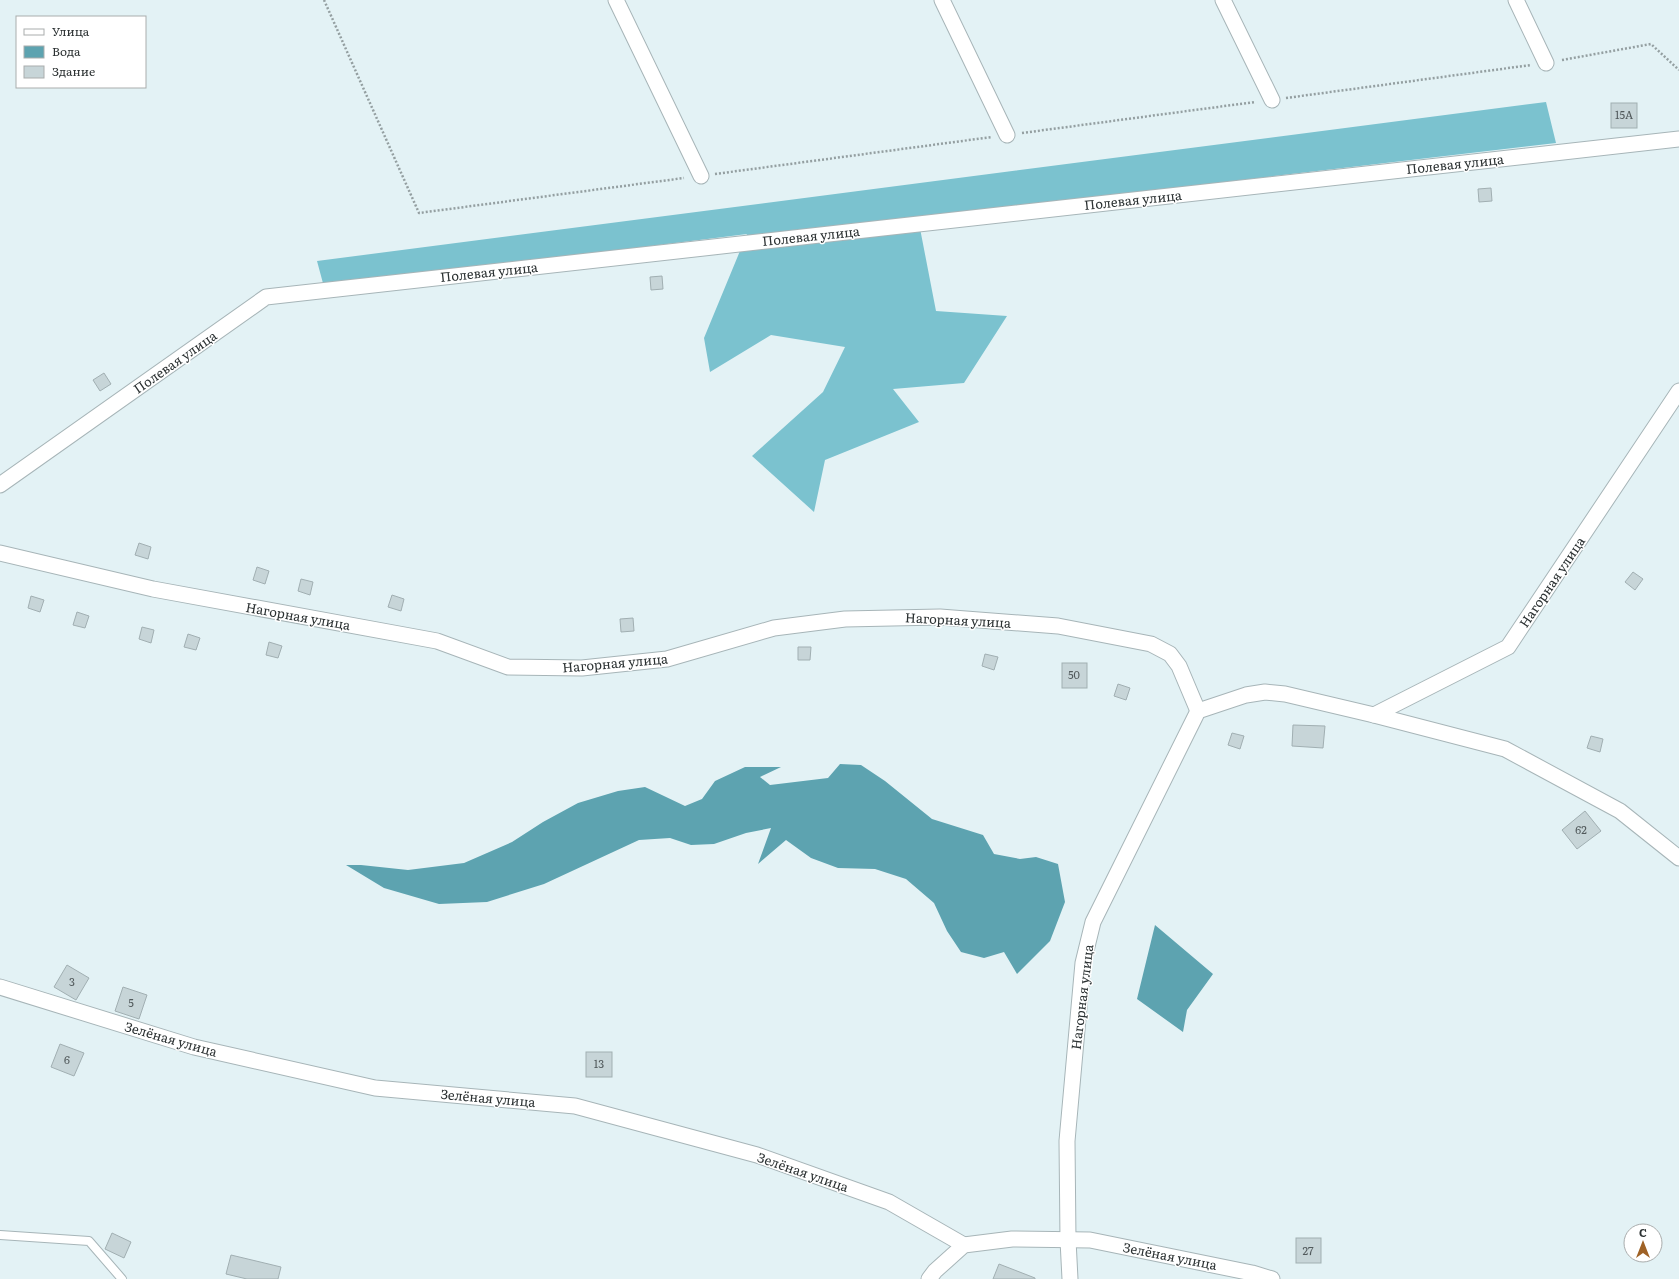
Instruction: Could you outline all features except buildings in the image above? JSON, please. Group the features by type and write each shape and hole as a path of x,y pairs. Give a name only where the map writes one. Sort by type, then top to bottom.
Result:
{"street":[{"path":"616,0 701,176"},
{"path":"942,0 1007,135"},
{"path":"1223,0 1272,100"},
{"path":"1516,0 1546,63"},
{"name":"Полевая улица","path":"0,485 266,297 1679,139"},
{"name":"Нагорная улица","path":"1374,715 1508,647 1679,391"},
{"name":"Нагорная улица","path":"0,553 153,589 437,641 508,667 582,668 667,660 774,628 845,618 940,617 1058,626 1152,644 1170,654 1179,666 1198,710 1093,922 1084,963 1067,1141 1068,1240"},
{"path":"1198,710 1246,695 1265,692 1285,694 1374,715 1505,749 1620,811 1679,858"},
{"name":"Зелёная улица","path":"0,987 194,1048 375,1088 575,1106 757,1156 889,1202 964,1245 1012,1239 1090,1240 1252,1273 1272,1279"},
{"path":"1068,1240 1070,1279"},
{"path":"932,1275 964,1245"}],"lane":[{"path":"0,1235 89,1241 122,1279"}],"path":[{"path":"324,0 419,213 1546,63 1651,44 1679,70"}],"shaded area":[{"path":"1546,102 1556,143 918,218 936,311 1007,316 964,383 893,389 919,422 825,460 814,512 752,456 823,392 845,347 771,335 710,372 704,338 747,234 324,287 317,261"}],"water":[{"path":"840,764 861,765 885,781 932,819 983,835 994,854 1020,859 1036,857 1058,864 1065,902 1050,941 1017,974 1004,952 984,958 961,952 947,931 934,903 906,879 875,869 838,868 811,858 786,840 758,864 771,828 746,833 714,844 691,845 670,838 639,840 544,884 487,902 439,904 384,888 346,865 361,865 408,870 464,863 512,842 543,822 578,803 618,791 645,787 685,806 702,799 715,781 745,767 781,767 760,777 770,785 828,778"},
{"path":"1155,925 1213,974 1187,1010 1183,1032 1137,999"}]}
